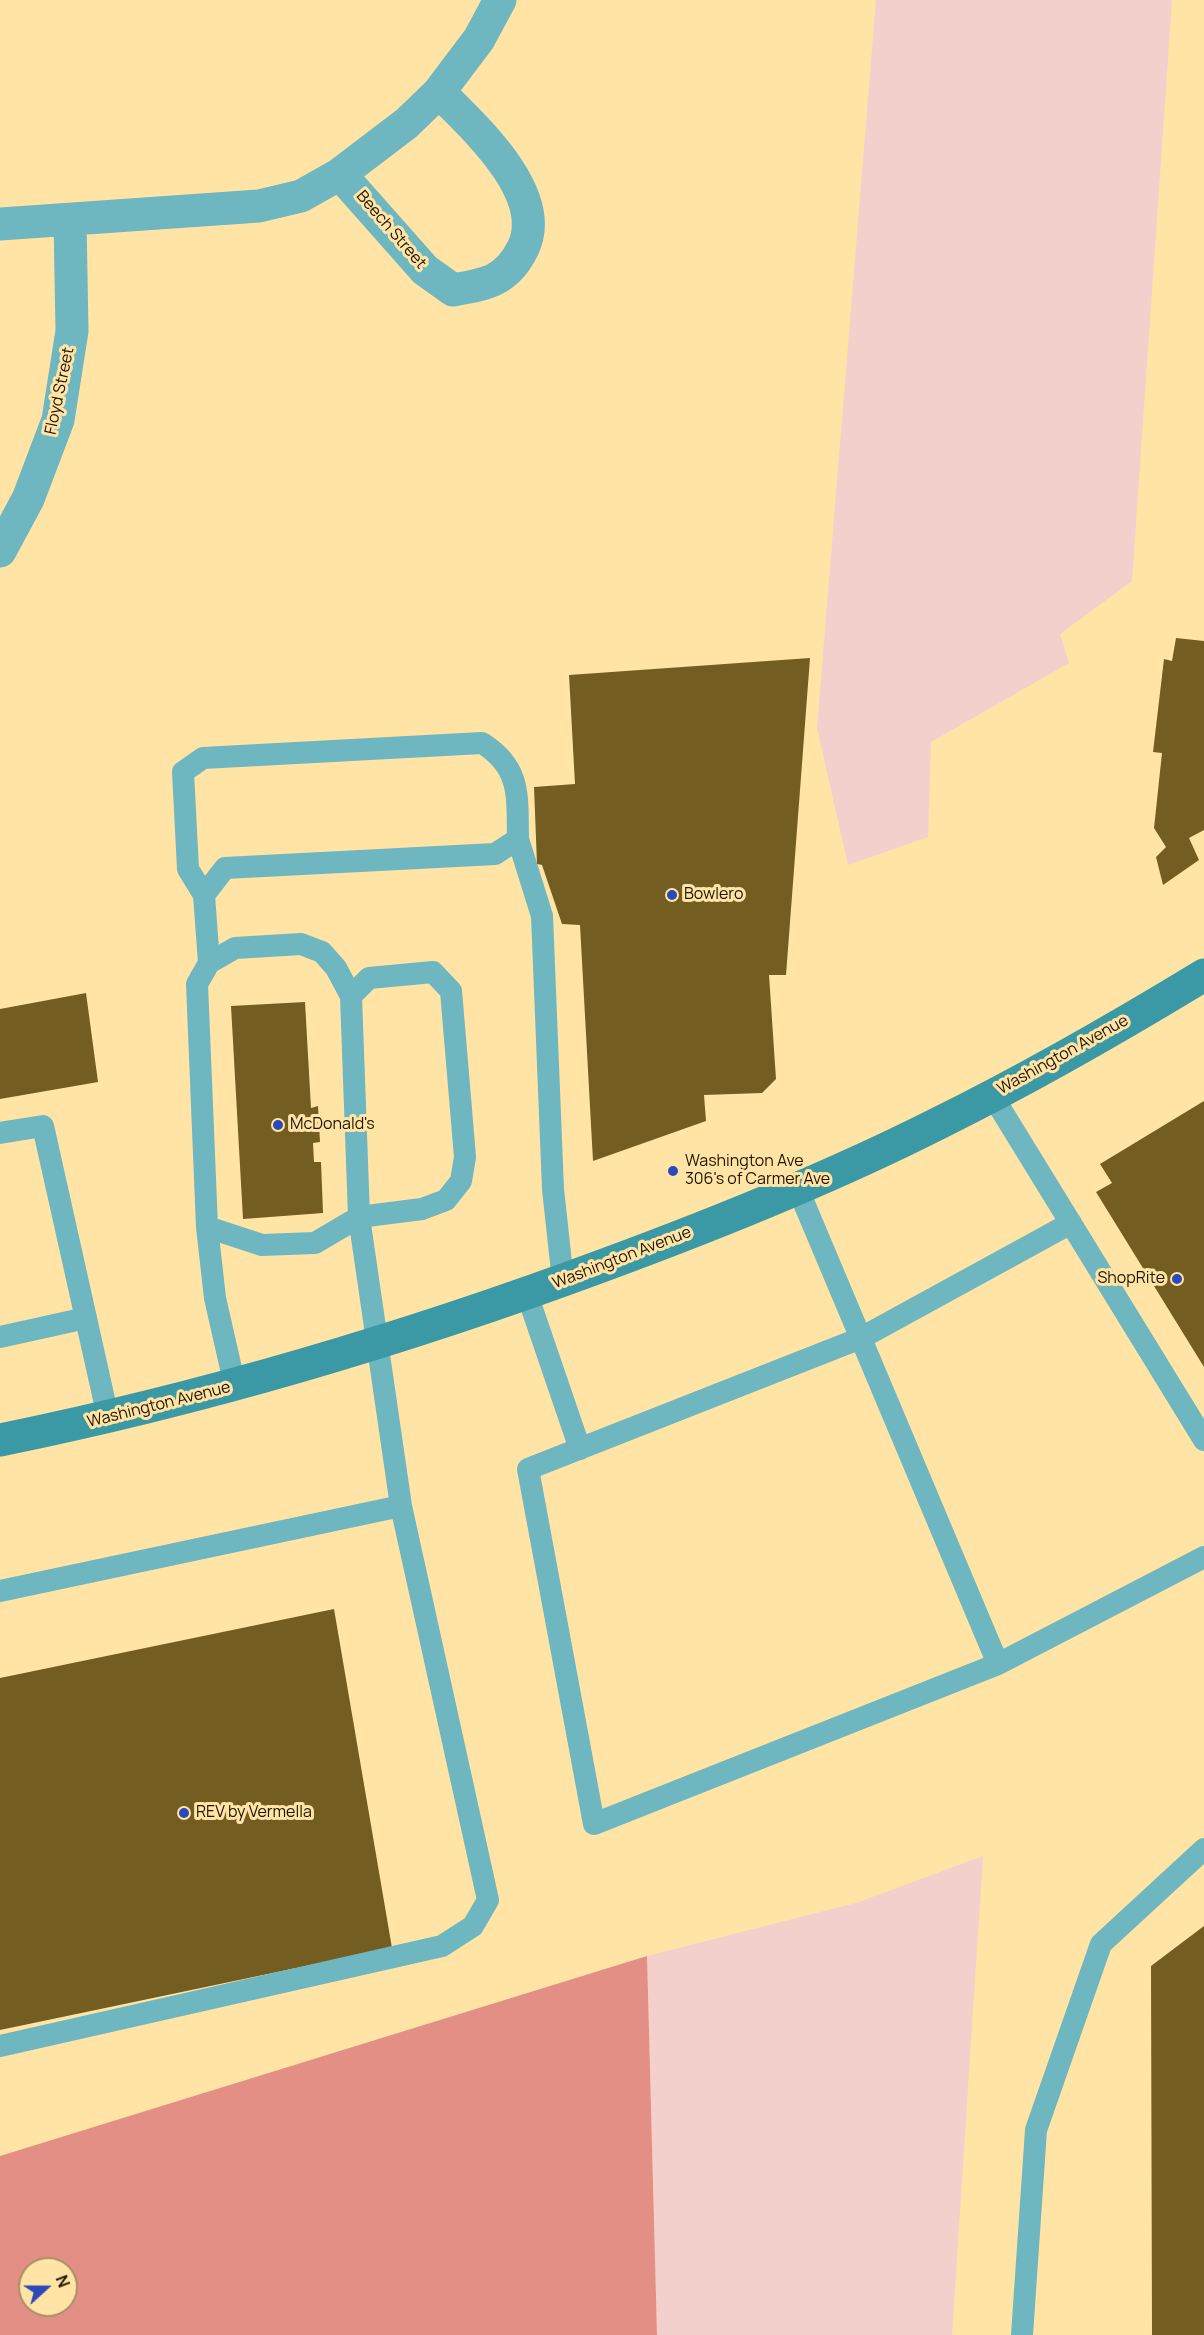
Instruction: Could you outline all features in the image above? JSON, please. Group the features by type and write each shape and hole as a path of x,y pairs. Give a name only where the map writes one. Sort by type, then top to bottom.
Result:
{"main road":[{"name":"Washington Avenue","path":"0,1440 108,1418 235,1386 376,1344 563,1281 798,1189 936,1125 1204,975"}],"street":[{"path":"0,224 259,206 301,196 340,174 408,123 439,92 479,39 500,0"},
{"name":"Beech Street","path":"340,174 425,270 453,290 487,284 514,267 528,237 527,203 508,170 469,122 439,92"},
{"name":"Floyd Street","path":"0,551 28,499 58,420 72,331 70,220"}],"lane":[{"path":"209,963 204,894 188,870 183,772 203,758 482,743 498,753 513,774 517,794 518,839 542,916 553,1189 563,1281"},
{"path":"204,894 225,868 495,854 518,839"},
{"path":"0,2046 442,1946 473,1926 488,1900 400,1506 359,1217 351,996 336,968 322,952 301,944 235,948 209,963 196,984 207,1227 215,1298 235,1386"},
{"path":"207,1227 262,1245 315,1243 359,1217 422,1209 446,1200 461,1181 465,1157 451,991 433,972 369,978 351,996"},
{"path":"992,1095 1204,1440"},
{"path":"0,1133 43,1126 108,1418"},
{"path":"798,1189 998,1664"},
{"path":"1071,1223 861,1338 528,1469 594,1824 998,1664 1204,1557"},
{"path":"526,1294 580,1449"},
{"path":"0,1337 86,1318"},
{"path":"0,1591 400,1506"},
{"path":"1022,2335 1036,2130 1101,1944 1204,1849"}],"shaded area":[{"path":"876,0 1172,0 1132,581 1060,634 1069,663 931,742 928,837 848,865 817,728"},
{"path":"983,1856 952,2335 657,2335 647,1956 856,1903"},
{"path":"647,1956 657,2335 0,2335 0,2156"}],"building":[{"path":"1176,638 1204,641 1204,830 1189,838 1199,860 1163,885 1156,857 1166,847 1154,828 1162,753 1153,752 1164,659 1172,661"},
{"name":"Bowlero","path":"810,658 786,975 769,975 776,1079 762,1093 704,1095 706,1121 593,1161 580,925 562,924 542,865 537,864 534,787 575,784 569,675"},
{"path":"86,993 98,1082 0,1099 0,1009"},
{"name":"McDonald's","path":"305,1002 311,1108 318,1106 320,1142 313,1143 314,1162 321,1162 323,1213 243,1219 231,1006"},
{"name":"ShopRite","path":"1204,1101 1204,1367 1096,1192 1112,1183 1100,1164"},
{"name":"REV by Vermella","path":"334,1609 392,1948 0,2030 0,1678"},
{"path":"1204,1926 1204,2335 1152,2335 1151,1966"}],"place":[{"name":"Bowlero","path":"672,895"},
{"name":"McDonald's","path":"278,1125"},
{"name":"Washington Ave 306's of Carmer Ave","path":"673,1171"},
{"name":"ShopRite","path":"1177,1279"},
{"name":"REV by Vermella","path":"184,1813"}]}
